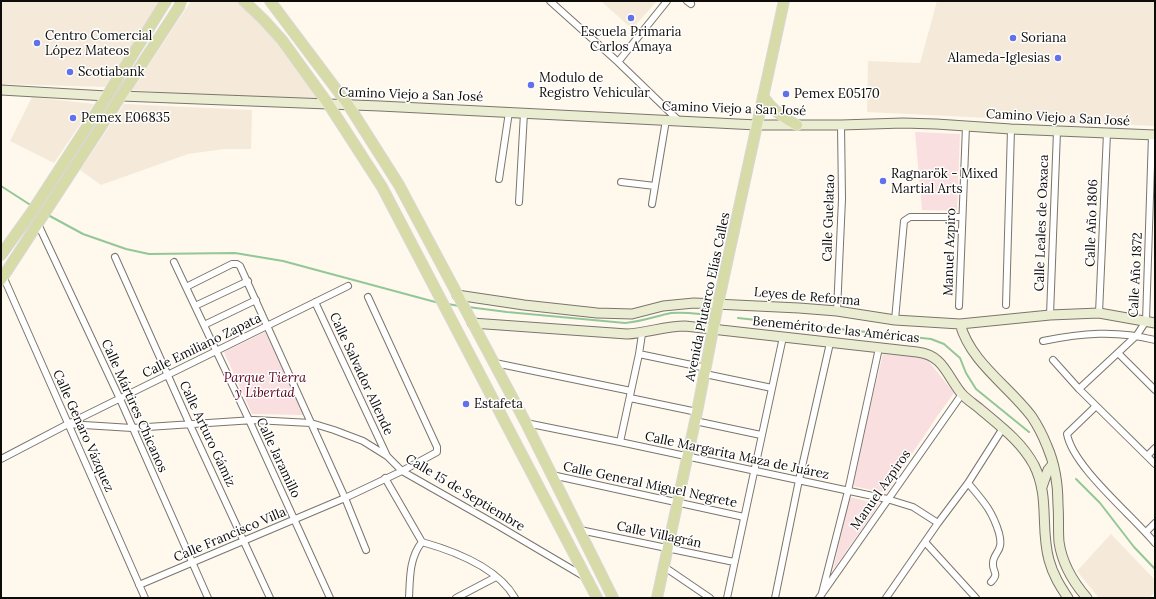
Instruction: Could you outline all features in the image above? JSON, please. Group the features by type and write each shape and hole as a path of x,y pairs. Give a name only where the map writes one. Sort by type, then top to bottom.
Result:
{"main road":[{"path":"244,1 282,40 329,105 382,187 597,598"},
{"path":"270,1 349,106 398,185 495,363 613,598"},
{"name":"Avenida Plutarco Elías Calles","path":"657,598 784,1"},
{"path":"1,255 34,209 107,96 165,2"},
{"path":"2,276 40,222 181,3"},
{"path":"764,96 767,102 777,112 797,125"},
{"path":"382,187 398,185"}],"street":[{"path":"618,62 667,1"},
{"path":"552,2 618,62 678,120"},
{"path":"1,90 107,96"},
{"name":"Camino Viejo a San José","path":"121,96 509,112 757,125 903,123 1154,135"},
{"path":"500,179 509,112"},
{"path":"520,202 524,113"},
{"path":"652,204 666,120"},
{"name":"Calle Guelatao","path":"837,311 842,199 841,125"},
{"name":"Manuel Azpiro","path":"959,306 966,126"},
{"path":"1006,305 1012,129"},
{"name":"Calle Leales de Oaxaca","path":"1050,315 1057,131"},
{"name":"Calle Año 1806","path":"1100,313 1106,133"},
{"name":"Calle Año 1872","path":"1079,389 1151,322 1154,135"},
{"path":"621,182 655,186"},
{"path":"895,320 904,221 910,217 962,217"},
{"name":"Calle Mártires Chicanos","path":"40,222 120,398 208,598"},
{"name":"Calle Arturo Gámiz","path":"115,257 190,425 270,598"},
{"name":"Calle Jaramillo","path":"174,262 295,519 330,598"},
{"path":"186,287 236,264 240,266 345,498 366,550"},
{"name":"Calle Genaro Vázquez","path":"2,276 145,598"},
{"path":"195,306 248,281"},
{"name":"Calle Emiliano Zapata","path":"1,459 120,398 168,376 216,350 348,286"},
{"name":"Leyes de Reforma","path":"458,296 597,314 632,314 678,303 694,303 718,307 799,308 837,311 895,320 960,324 1050,315 1100,313 1151,322"},
{"name":"Calle Francisco Villa","path":"139,585 345,498 402,471 437,452 437,447 368,297"},
{"path":"204,325 256,300"},
{"name":"Calle Salvador Allende","path":"315,302 387,456"},
{"name":"Benemérito de las Américas","path":"472,322 627,334 642,334 670,326 715,326 783,337 926,353 938,360 962,394 1016,439 1034,465 1042,486 1045,540 1048,559 1053,573 1068,598"},
{"path":"960,324 967,341 975,354 1031,416 1041,430 1052,460 1057,485 1059,542 1063,560 1072,578 1084,595 1072,598"},
{"path":"1044,341 1079,334 1105,333 1137,335 1155,340"},
{"path":"620,442 642,334"},
{"path":"727,598 783,337"},
{"path":"775,598 799,480 830,343"},
{"path":"821,595 848,491 879,348"},
{"path":"1118,353 1155,390"},
{"path":"639,354 772,388"},
{"path":"1053,360 1079,389 1155,464"},
{"path":"495,363 631,391"},
{"name":"Manuel Azpiros","path":"821,595 962,394"},
{"path":"630,398 762,435"},
{"path":"1096,406 1068,434 1072,448 1097,481 1155,542"},
{"name":"Calle 15 de Septiembre","path":"68,424 132,428 249,420 311,423 363,441 387,456 402,471 491,521 588,579"},
{"name":"Calle Margarita Maza de Juárez","path":"526,423 888,499 913,507 938,523"},
{"path":"886,598 938,523 968,483 1003,428"},
{"path":"1147,456 1155,448"},
{"path":"1034,465 1039,466 1052,460"},
{"path":"1042,486 1052,460"},
{"name":"Calle General Miguel Negrete","path":"552,475 744,517"},
{"path":"385,478 422,542 458,554 496,577 505,584 515,598"},
{"path":"968,483 990,510 1000,539 1000,547 993,564 996,575 991,582"},
{"path":"1146,532 1155,523"},
{"name":"Calle Villagrán","path":"580,530 734,562"},
{"path":"409,598 410,575 414,554 422,542"},
{"path":"925,542 976,598"},
{"path":"663,566 710,598"},
{"path":"456,598 496,577"}],"shaded area":[{"path":"1,1 160,1 106,87 1,84"},
{"path":"191,1 238,1 267,30 321,103 132,90"},
{"name":"Escuela Primaria Carlos Amaya","path":"601,1 657,1 632,29"},
{"name":"Alameda-Iglesias","path":"937,1 1155,1 1155,126 867,112 868,61 920,63"},
{"path":"32,97 94,104 54,163 10,141"},
{"path":"124,104 252,110 251,149 224,149 188,154 101,185 80,170"},
{"path":"1111,534 1155,580 1155,592 1149,598 1099,598 1077,571"}],"green space":[{"path":"915,132 960,134 957,211 922,210"},
{"name":"Parque Tierra y Libertad","path":"265,332 304,415 252,414 224,352"},
{"path":"883,354 926,358 954,393 886,493 853,486 865,427"},
{"path":"849,497 879,504 833,570"}],"waterway":[{"path":"1,186 32,206"},
{"path":"48,215 83,234 126,249 149,254 235,253 283,261 439,303"},
{"path":"448,304 459,306"},
{"path":"468,307 625,323 671,313 700,314"},
{"path":"738,318 931,339 944,344 960,358 966,373 976,389 1029,432"},
{"path":"1076,479 1100,503 1134,547 1155,569"}],"place":[{"name":"Escuela Primaria Carlos Amaya","path":"631,18"},
{"name":"Soriana","path":"1013,38"},
{"name":"Centro Comercial López Mateos","path":"37,43"},
{"name":"Alameda-Iglesias","path":"1058,58"},
{"name":"Scotiabank","path":"70,72"},
{"name":"Modulo de Registro Vehicular","path":"531,85"},
{"name":"Pemex E05170","path":"786,94"},
{"name":"Pemex E06835","path":"73,118"},
{"name":"Ragnarök - Mixed Martial Arts","path":"883,181"},
{"name":"Estafeta","path":"466,404"}]}
